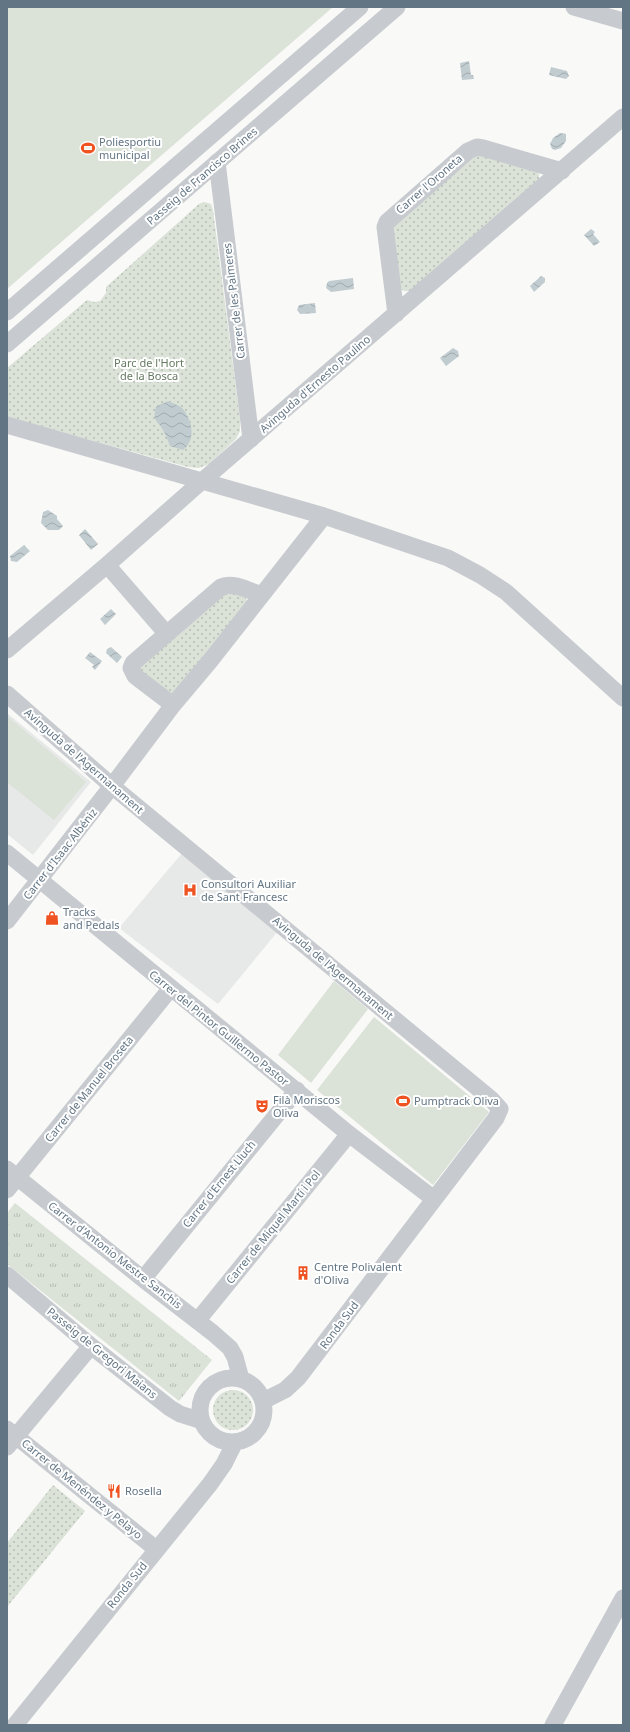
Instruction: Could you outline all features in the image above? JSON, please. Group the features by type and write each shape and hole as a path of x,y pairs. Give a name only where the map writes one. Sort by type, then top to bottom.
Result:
{"street":[{"path":"7,312 360,7"},
{"name":"Passeig de Francisco Brines","path":"7,344 397,7"},
{"path":"574,7 623,21"},
{"name":"Avinguda d'Ernesto Paulino","path":"7,650 623,117"},
{"name":"Carrer l'Oroneta","path":"396,314 385,227 387,222 462,156 472,148 484,148 562,171"},
{"name":"Carrer de les Palmeres","path":"217,162 250,439"},
{"path":"7,425 324,516 448,558 480,575 506,592 623,698"},
{"name":"Carrer d'Isaac Albéniz","path":"7,921 173,705 210,662 324,516"},
{"path":"107,565 166,633"},
{"path":"173,705 135,676 131,668 133,663 166,633 224,585 232,585 261,595"},
{"name":"Avinguda de l'Agermanament","path":"7,694 112,786 485,1094 500,1109 496,1118 434,1199"},
{"name":"Carrer del Pintor Guillermo Pastor","path":"7,853 349,1134 434,1199"},
{"name":"Carrer de Manuel Broseta","path":"10,1179 171,988"},
{"name":"Carrer d'Ernest Lluch","path":"142,1279 297,1090"},
{"name":"Carrer de Miquel Martí i Pol","path":"198,1320 349,1134"},
{"name":"Carrer d'Antonio Mestre Sanchis","path":"10,1179 198,1320 230,1348 235,1357 241,1379"},
{"name":"Ronda Sud","path":"263,1401 285,1390 298,1378 434,1199"},
{"name":"Passeig de Gregori Maians","path":"7,1275 91,1346 170,1408 180,1414 202,1421"},
{"path":"221,1379 227,1365 223,1342"},
{"path":"10,1437 91,1346"},
{"path":"221,1379 241,1379 255,1387 263,1401 263,1418 260,1425 249,1437 235,1442 227,1441 214,1436 207,1430 202,1421 200,1404 203,1396 214,1383 221,1379"},
{"name":"Carrer de Menéndez y Pelayo","path":"10,1437 156,1548"},
{"name":"Ronda Sud","path":"15,1725 156,1548 210,1484 224,1464 235,1442"},
{"path":"553,1725 623,1598"}],"shaded area":[{"path":"7,713 91,782 33,855 7,834"},
{"name":"Consultori Auxiliar de Sant Francesc","path":"183,852 279,930 218,1004 119,928"}],"green space":[{"name":"Poliesportiu municipal","path":"7,7 333,7 7,289"},
{"path":"474,152 535,169 539,174 539,179 411,291 404,291 400,288 391,225"},
{"name":"Parc de l'Hort de la Bosca","path":"204,202 211,204 213,210 240,420 240,431 236,439 209,464 199,468 188,467 7,417 7,368 87,300 94,302 100,301 106,293 106,287 199,204"},
{"path":"226,592 245,596 247,601 246,605 172,694 140,672 140,664"},
{"path":"7,716 86,782 54,820 7,782"},
{"path":"334,981 368,1009 311,1083 278,1055"},
{"name":"Pumptrack Oliva","path":"374,1017 489,1112 433,1185 317,1090"},
{"path":"15,1203 212,1360 179,1401 7,1264 7,1213"},
{"path":"233,1390 244,1393 250,1399 253,1410 250,1421 244,1427 233,1430 222,1427 216,1421 213,1410 216,1399 222,1393"},
{"path":"53,1485 85,1511 7,1607 7,1543"}],"water":[{"path":"469,61 471,75 473,75 474,79 462,80 460,63"},
{"path":"551,67 567,71 569,76 566,79 549,75"},
{"path":"560,133 566,134 566,141 561,148 555,150 552,149 550,144 553,138"},
{"path":"591,229 595,232 593,234 600,242 594,246 584,235"},
{"path":"541,276 545,278 545,282 534,292 530,286"},
{"path":"353,278 354,289 331,292 326,288 329,281"},
{"path":"315,303 316,313 300,314 297,310 299,305"},
{"path":"453,348 458,351 459,356 446,366 440,358"},
{"path":"168,401 182,408 191,424 192,430 190,441 183,450 170,446 164,432 155,418 156,407"},
{"path":"48,510 57,516 57,519 63,526 59,530 48,530 41,523 43,512"},
{"path":"85,529 98,544 91,550 79,535"},
{"path":"24,545 30,551 17,562 11,561 10,556"},
{"path":"111,609 116,614 105,625 100,619"},
{"path":"111,647 122,657 117,663 106,653 107,649"},
{"path":"90,652 102,661 95,670 92,667 94,665 85,658"}],"place":[{"name":"Poliesportiu municipal","path":"88,148"},
{"name":"Consultori Auxiliar de Sant Francesc","path":"190,890"},
{"name":"Tracks and Pedals","path":"52,918"},
{"name":"Pumptrack Oliva","path":"403,1101"},
{"name":"Filà Moriscos Oliva","path":"262,1106"},
{"name":"Centre Polivalent d'Oliva","path":"303,1273"},
{"name":"Rosella","path":"114,1491"}]}
